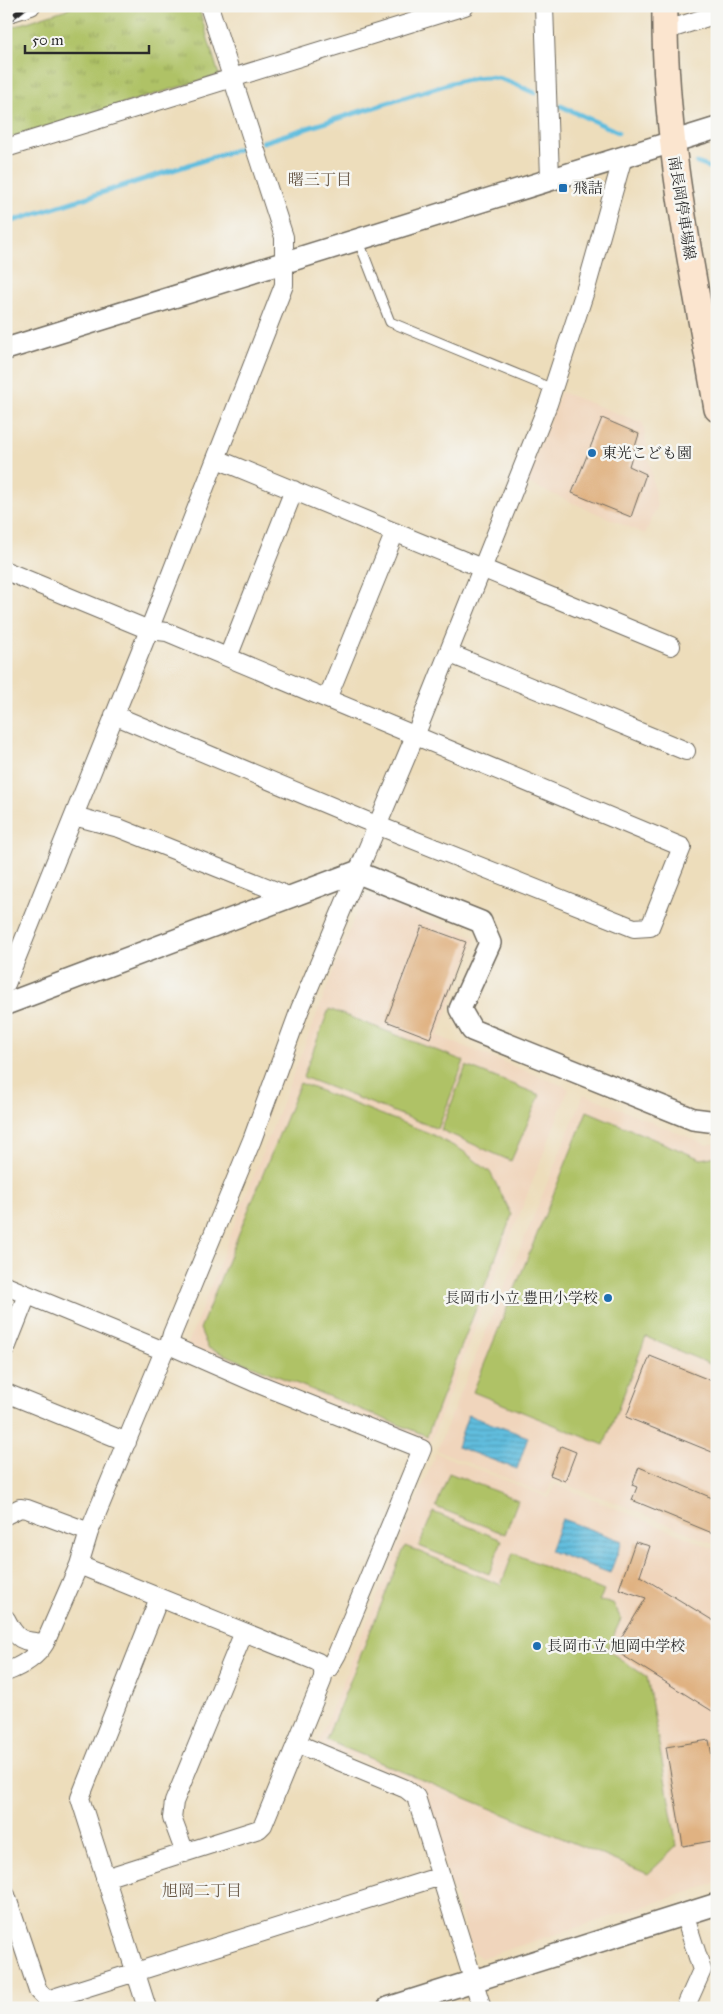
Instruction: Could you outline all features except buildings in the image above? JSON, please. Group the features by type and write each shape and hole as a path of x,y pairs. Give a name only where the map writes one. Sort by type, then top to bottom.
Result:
{"main road":[{"name":"南長岡停車場線","path":"665,6 664,31 672,142 678,191 717,409"}],"street":[{"path":"6,14 31,6"},
{"path":"6,984 149,630 284,286 284,237 209,6"},
{"path":"6,148 465,6"},
{"path":"544,6 550,178"},
{"path":"664,31 717,14"},
{"path":"6,349 550,178 717,128"},
{"path":"6,1672 22,1666 40,1652 79,1565 89,1532 252,1140 300,1010 448,653 553,389 587,285 623,157"},
{"path":"217,459 671,646"},
{"path":"228,657 294,490"},
{"path":"327,699 396,532"},
{"path":"6,571 149,630 167,632 682,847 650,927 634,928 377,823 364,820 114,715"},
{"path":"448,653 686,751"},
{"path":"74,816 119,828 291,897"},
{"path":"6,1004 356,872 481,922 490,943 460,1009 472,1030 693,1120 717,1122"},
{"path":"6,1286 256,1382 422,1449 337,1654 329,1668 323,1670"},
{"path":"6,1348 27,1295"},
{"path":"6,1393 127,1442"},
{"path":"6,1515 20,1508 27,1509 89,1532"},
{"path":"79,1565 318,1662 323,1670 322,1681 298,1744 263,1825 259,1829 105,1878"},
{"path":"147,2008 80,1798 159,1598"},
{"path":"6,1619 18,1638 25,1641 45,1643"},
{"path":"185,1853 172,1818 174,1802 244,1632"},
{"path":"298,1744 406,1788 416,1797 482,2008"},
{"path":"6,1894 38,1991 44,1996 55,1998 441,1876"},
{"path":"388,2008 717,1904"},
{"path":"684,1914 702,1970 685,2008"}],"lane":[{"path":"358,239 390,322 553,389"}],"shaded area":[{"name":"東光こども園","path":"561,392 643,423 657,507 645,534 525,482"},
{"path":"370,896 476,938 438,1036 569,1088 430,1443 187,1346 362,898"},
{"name":"長岡市小立 豊田小学校","path":"584,1094 707,1145 717,1143 717,1545 625,1506 553,1480 547,1495 437,1450"},
{"name":"長岡市立 旭岡中学校","path":"436,1453 549,1498 555,1484 717,1550 717,1883 481,1958 473,1952 419,1785 318,1743"}],"green space":[{"path":"76,6 198,6 219,75 6,139 6,29"},
{"path":"329,1009 464,1061 438,1129 303,1077"},
{"path":"466,1066 540,1095 511,1161 441,1130"},
{"path":"300,1083 429,1133 463,1151 490,1172 512,1215 427,1436 208,1348 200,1329"},
{"name":"長岡市小立 豊田小学校","path":"587,1111 701,1159 717,1156 717,1367 646,1337 604,1445 473,1392"},
{"path":"449,1473 518,1500 505,1534 436,1507"},
{"path":"433,1512 502,1540 489,1574 419,1546"},
{"path":"405,1546 501,1585 513,1553 604,1591 599,1601 613,1603 621,1619 607,1650 647,1677 677,1846 648,1874 326,1740"}],"water":[{"path":"468,1415 528,1437 517,1469 457,1447"},
{"path":"562,1519 622,1541 610,1573 550,1551"}],"waterway":[{"path":"263,142 465,80 486,77 502,79 535,93"},
{"path":"561,106 618,132"},
{"path":"6,223 242,148"},
{"path":"697,163 717,170"}],"railway":[{"path":"6,22 26,6"}],"place":[{"name":"飛詰","path":"563,188"},
{"name":"東光こども園","path":"592,453"},
{"name":"長岡市小立 豊田小学校","path":"608,1298"},
{"name":"長岡市立 旭岡中学校","path":"537,1646"}],"district":[{"name":"曙三丁目","path":"320,179"},
{"name":"旭岡二丁目","path":"202,1890"}]}
